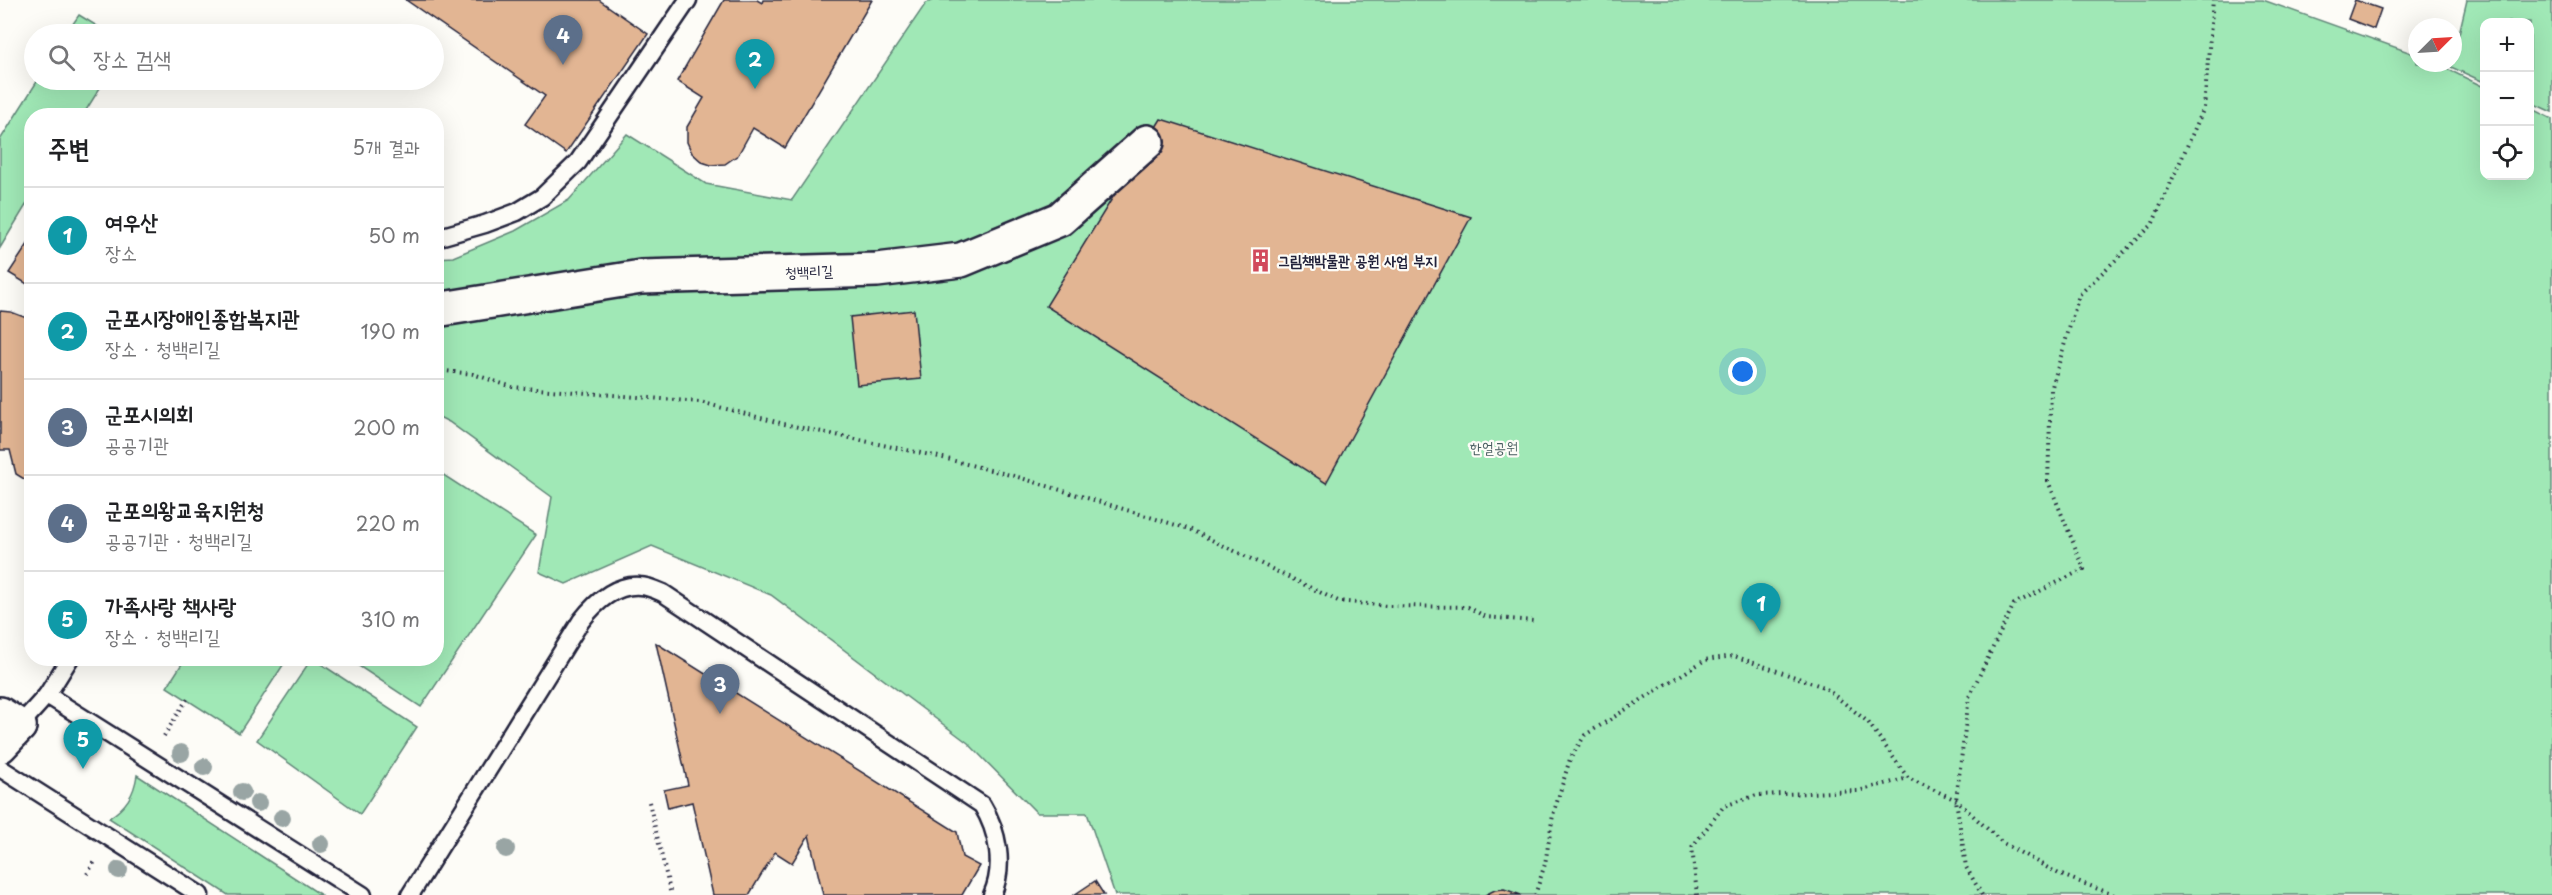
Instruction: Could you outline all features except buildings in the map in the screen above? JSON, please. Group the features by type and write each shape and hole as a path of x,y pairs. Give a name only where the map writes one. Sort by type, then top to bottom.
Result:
{"street":[{"name":"청백리길","path":"444,309 641,278 877,270 961,260 1060,219 1147,142"}],"lane":[{"path":"444,236 485,225 517,212 542,197 578,162 688,0"},
{"path":"410,895 581,621 595,604 618,589 640,586 663,593 982,805 990,819 997,840 996,885 992,895"},
{"path":"6,728 47,695 65,666"},
{"path":"47,695 363,895"},
{"path":"0,768 200,895"}],"path":[{"path":"1982,895 1966,867 1956,800 1969,697 2014,604 2084,569 2048,481 2051,390 2079,295 2152,225 2205,108 2213,0"},
{"path":"444,371 473,374 512,387 699,402 784,424 935,456 1018,477 1189,529 1338,601 1387,606 1468,608 1486,617 1534,621"},
{"path":"1535,895 1545,864 1553,815 1570,759 1585,735 1705,660 1734,656 1824,687 1868,722 1908,778 1956,800 2003,843 2059,874 2114,895"},
{"path":"149,760 187,699"},
{"path":"1697,895 1692,847 1724,807 1757,795 1858,790 1908,778"},
{"path":"649,802 671,895"}],"green space":[{"name":"한얼공원","path":"934,0 2263,0 2408,52 2408,72 2453,72 2480,85 2480,180 2534,180 2534,110 2552,119 2552,895 1115,895 1087,813 1037,813 968,743 771,595 652,546 566,584 539,572 552,497 444,420 444,258 453,257 515,231 569,200 627,134 706,184 792,200 926,3"},
{"path":"2467,0 2552,0 2552,112 2534,104 2534,18 2480,18 2480,80 2462,72 2462,21"},
{"path":"79,15 94,24 73,24"},
{"path":"32,90 99,90 87,108 24,108 24,209 0,248 0,140"},
{"path":"444,475 536,535 421,707 359,666 444,666"},
{"path":"180,666 282,666 239,733 167,687"},
{"path":"307,666 324,666 417,727 360,814 257,740"},
{"path":"137,775 321,895 228,895 109,818 128,800 134,789"}],"place":[{"name":"군포의왕교육지원청","path":"563,65"},
{"name":"군포시장애인종합복지관","path":"755,89"},
{"name":"그림책박물관 공원 사업 부지","path":"1260,261"},
{"name":"여우산","path":"1761,633"},
{"name":"군포시의회","path":"720,714"},
{"name":"가족사랑 책사랑","path":"83,769"}]}
